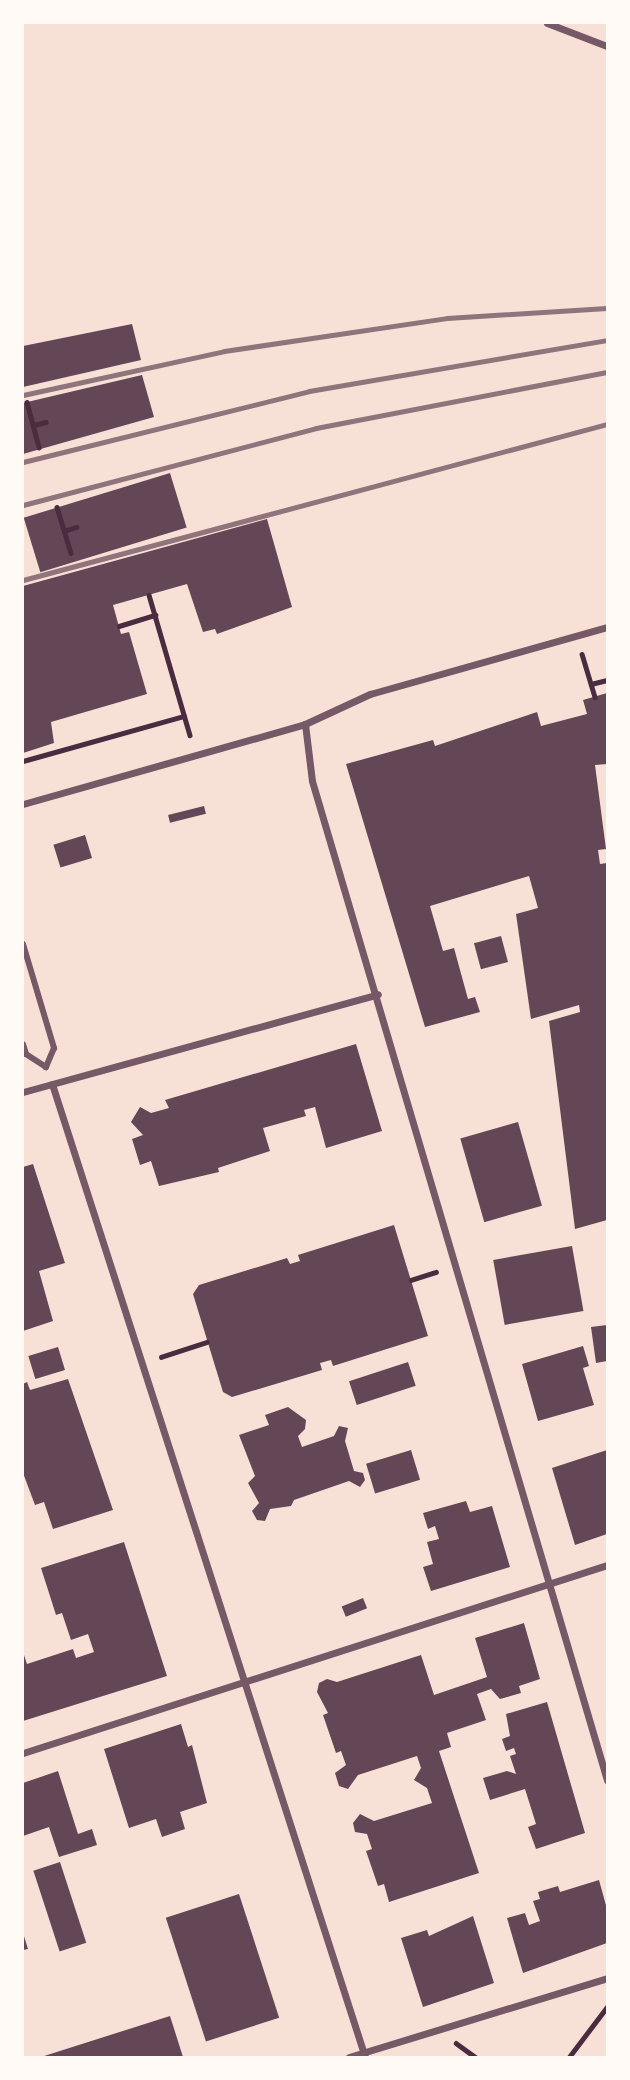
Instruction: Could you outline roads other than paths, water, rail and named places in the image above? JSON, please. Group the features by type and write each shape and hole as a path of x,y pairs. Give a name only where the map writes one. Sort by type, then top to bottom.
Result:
{"street":[{"path":"547,23 607,46"},
{"path":"23,804 305,724 370,694 607,627"},
{"path":"305,724 312,781 378,994 607,1780"},
{"path":"23,944 54,1048 46,1067 26,1054 23,1044"},
{"path":"23,1092 378,994"},
{"path":"52,1084 364,2055"},
{"path":"23,1752 607,1565"},
{"path":"349,2057 364,2055 607,1978"}],"railway":[{"path":"23,395 224,351 447,318 607,308"},
{"path":"23,462 309,391 607,340"},
{"path":"23,505 316,428 607,372"},
{"path":"23,580 607,424"}]}
